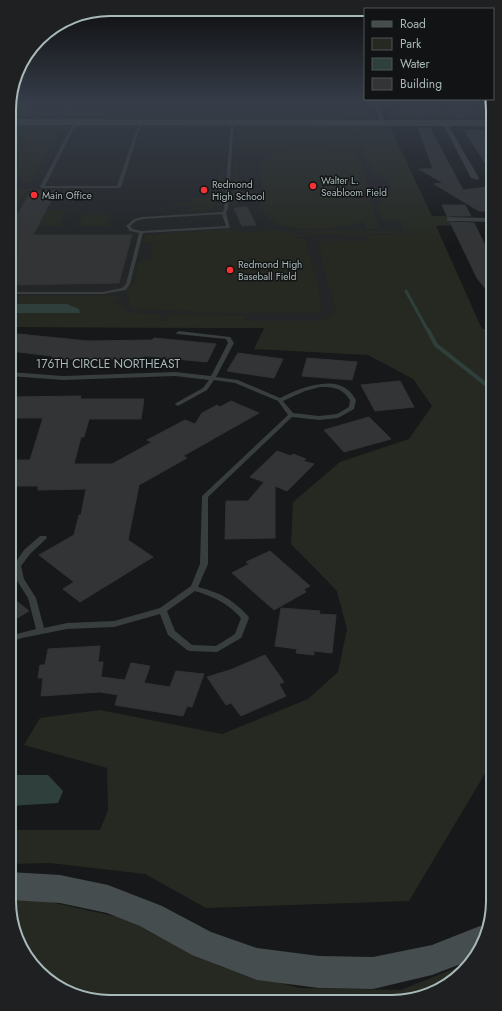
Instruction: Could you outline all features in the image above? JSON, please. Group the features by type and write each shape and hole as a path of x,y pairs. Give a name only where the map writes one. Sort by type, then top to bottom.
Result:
{"street":[{"path":"460,150 476,178"},
{"path":"450,219 486,220"},
{"path":"16,886 60,889 108,899 151,916 203,944 258,964 319,972 372,973 432,960 476,943"}],"lane":[{"path":"61,150 42,187 119,187 131,150"},
{"path":"224,213 143,218 135,220 128,226 132,230 141,232 228,226 224,213 226,209 230,150"},
{"path":"16,293 103,293 124,289 128,284 141,232"},
{"path":"178,404 205,389 213,378 231,343 228,338 179,332"},
{"name":"176TH CIRCLE NORTHEAST","path":"16,374 63,378 175,374 236,381 280,400"},
{"path":"328,386 345,390 354,400 352,408 338,416 319,418 291,415 280,400 296,391 311,387 328,386"},
{"path":"16,637 67,626 114,624 163,610 194,588 204,564 205,496 291,415"},
{"path":"41,631 32,598 20,579 17,566 27,552 43,538"},
{"path":"163,610 171,633 190,648 217,649 238,636 245,618 232,602 215,593 194,588"}],"shaded area":[{"name":"Redmond High School","path":"16,150 384,150 452,329 16,327"}],"green space":[{"path":"16,150 49,150 48,152 16,152"},
{"path":"283,150 333,150 346,153 345,150 357,150 380,229 367,229 364,221 339,227 308,229 279,224 268,217 261,208 261,161 274,152"},
{"path":"363,150 401,150 432,216 451,216 455,225 436,226 482,329 486,329 486,772 409,901 206,908 145,874 50,863 16,864 16,830 100,830 108,810 107,768 24,745 40,718 100,710 222,734 308,699 338,672 347,629 337,591 291,544 293,502 340,462 409,439 432,406 413,379 368,355 254,349 264,328 16,327 16,296 117,295 119,297 112,302 123,305 122,308 126,311 162,314 160,321 167,321 169,314 246,316 245,321 321,321 336,312 322,261 319,243 324,241 368,241 368,236 374,235 416,234 315,234 281,229 315,231 404,231 400,221 382,221 377,205 382,203 379,195 391,195 389,189 391,189 388,179 383,179 381,174 372,174 370,167 373,164 367,164"},
{"path":"16,153 47,153 31,182 21,182 24,176 16,176"},
{"path":"234,161 238,161 236,206 232,207"},
{"path":"220,171 224,171 221,205 217,206"},
{"path":"16,189 28,189 21,200 16,200"},
{"path":"215,197 214,210 177,212 180,210 190,210 191,205 163,205 191,202 192,198"},
{"path":"26,210 66,210 59,226 38,226 44,214"},
{"path":"83,214 111,214 107,226 78,226"},
{"name":"Redmond High Baseball Field","path":"238,229 240,233 275,230 304,235 304,237 296,237 296,239 305,239 317,280 322,311 315,313 233,313 132,308 125,292 133,285 139,261 150,261 153,243 143,242 144,235"},
{"path":"16,895 127,919 219,966 299,988 401,990 460,966 454,972 434,985 410,993 392,995 98,994 74,988 53,976 39,963 26,943 21,931 17,913"}],"water":[{"path":"16,304 67,304 79,309 80,313 16,313"},
{"path":"16,775 48,775 63,791 58,803 16,806"}],"building":[{"path":"426,150 442,150 463,190 486,187 486,211 479,211 434,184 443,183 419,169 433,169"},
{"path":"477,150 486,150 486,165"},
{"path":"31,190 56,191 33,235 132,235 119,283 16,285 16,213 19,213"},
{"path":"442,205 465,205 471,216 447,216"},
{"path":"247,207 256,225 242,226 234,208"},
{"path":"450,222 474,223 486,247 486,289 477,278"},
{"path":"18,334 88,341 152,340 154,338 216,344 207,362 144,356 141,359 52,359 52,356 16,352 16,336"},
{"path":"238,353 283,359 274,378 227,371"},
{"path":"307,358 357,362 352,380 302,376"},
{"path":"400,381 414,407 375,411 361,385"},
{"path":"81,396 80,399 144,399 141,419 89,419 84,437 81,437 74,464 112,464 152,442 147,440 185,420 195,424 202,413 217,405 220,407 231,401 259,413 183,456 187,458 139,485 128,540 153,557 80,602 63,589 74,582 39,555 74,535 79,515 81,515 86,489 38,490 38,486 16,486 16,460 30,460 43,418 16,418 16,397"},
{"path":"369,417 391,439 344,452 324,430"},
{"path":"277,451 291,456 293,454 306,459 303,461 314,464 287,491 275,486 275,538 225,539 226,501 248,501 264,482 250,477"},
{"path":"270,551 310,586 304,589 306,592 274,610 232,573 249,564 246,562"},
{"path":"16,601 29,611 16,619"},
{"path":"281,608 320,611 319,614 336,615 332,653 314,651 314,655 296,653 297,649 275,646"},
{"path":"100,646 98,662 103,662 101,677 125,680 131,663 150,666 144,683 170,687 176,671 204,674 192,707 187,706 183,716 115,705 118,695 100,692 41,696 43,678 38,678 40,665 45,665 48,649"},
{"path":"265,655 284,682 279,684 286,696 241,716 231,703 226,705 207,677 230,670"}],"waterway":[{"path":"406,291 428,331"},
{"path":"428,330 436,345 486,384"}],"place":[{"name":"Walter L. Seabloom Field","path":"313,186"},
{"name":"Redmond High School","path":"204,190"},
{"name":"Main Office","path":"34,195"},
{"name":"Redmond High Baseball Field","path":"230,270"}]}
